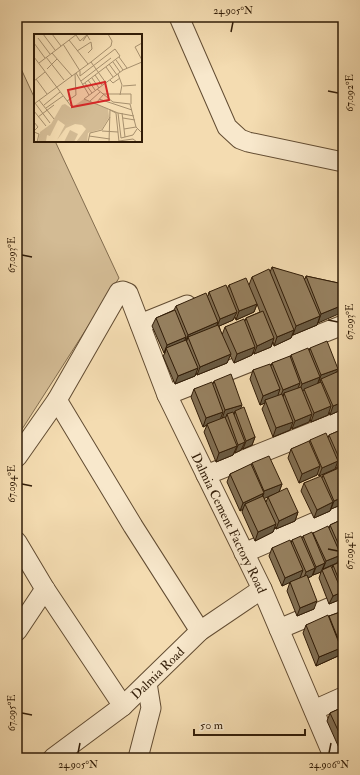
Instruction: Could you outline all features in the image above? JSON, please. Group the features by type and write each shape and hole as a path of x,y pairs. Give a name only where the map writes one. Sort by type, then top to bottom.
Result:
{"street":[{"path":"180,17 227,127 240,139 343,162"},
{"name":"Dalmia Cement Factory Road","path":"57,400 119,292 123,291 128,293 167,395 262,589 334,758"},
{"path":"140,324 203,298"},
{"path":"167,395 343,325"},
{"path":"17,458 57,400 133,526 200,631"},
{"path":"206,475 343,420"},
{"path":"244,553 343,510"},
{"path":"17,542 45,589 123,706"},
{"path":"17,630 45,589"},
{"name":"Dalmia Road","path":"53,758 123,706 200,631 262,589"},
{"path":"279,629 343,602"},
{"path":"138,758 151,708 147,682"},
{"path":"314,710 343,697"}],"shaded area":[{"path":"17,60 34,97 34,142 55,142 119,278 17,437"}],"building":[{"path":"272,267 303,276 320,316 296,326"},
{"path":"269,269 294,330 277,337 252,277"},
{"path":"306,276 343,284 343,305 321,314"},
{"path":"246,278 257,304 239,311 229,285"},
{"path":"226,285 237,312 220,319 209,292"},
{"path":"206,293 218,322 188,335 176,306"},
{"path":"175,310 186,337 167,345 156,318"},
{"path":"263,311 274,338 257,346 246,318"},
{"path":"244,319 255,347 237,354 225,327"},
{"path":"218,325 231,354 200,367 188,337"},
{"path":"186,340 198,368 178,376 166,348"},
{"path":"327,341 338,369 321,375 310,348"},
{"path":"308,348 320,377 302,384 291,355"},
{"path":"290,356 300,383 283,390 272,363"},
{"path":"270,364 280,389 263,396 253,370"},
{"path":"339,371 343,380 343,402 333,406 321,379"},
{"path":"231,374 242,405 225,410 214,381"},
{"path":"212,382 223,412 206,418 194,389"},
{"path":"321,382 331,406 314,413 304,389"},
{"path":"301,387 312,414 295,421 284,393"},
{"path":"282,394 293,422 276,428 265,400"},
{"path":"244,407 255,437 246,441 235,411"},
{"path":"233,412 245,442 238,445 227,414"},
{"path":"225,417 237,446 219,453 207,424"},
{"path":"343,429 343,459 340,460 329,435"},
{"path":"326,433 338,461 322,468 310,440"},
{"path":"309,441 320,466 302,474 291,449"},
{"path":"269,456 282,484 264,491 252,463"},
{"path":"251,464 264,493 243,503 230,474"},
{"path":"341,467 343,472 343,497 334,501 323,475"},
{"path":"321,476 333,502 317,510 304,483"},
{"path":"287,488 298,512 279,521 268,497"},
{"path":"263,496 276,524 258,532 245,504"},
{"path":"343,519 343,552 342,552 330,525"},
{"path":"328,526 341,555 326,561 313,533"},
{"path":"312,532 325,563 316,567 303,536"},
{"path":"301,536 315,568 306,572 292,540"},
{"path":"290,540 303,570 285,578 272,548"},
{"path":"343,561 343,590 333,565"},
{"path":"331,566 342,592 333,596 322,570"},
{"path":"307,575 317,601 300,608 290,582"},
{"path":"343,611 343,645 341,646 329,616"},
{"path":"328,615 341,648 319,657 306,625"},
{"path":"343,707 343,741 330,713"}]}
